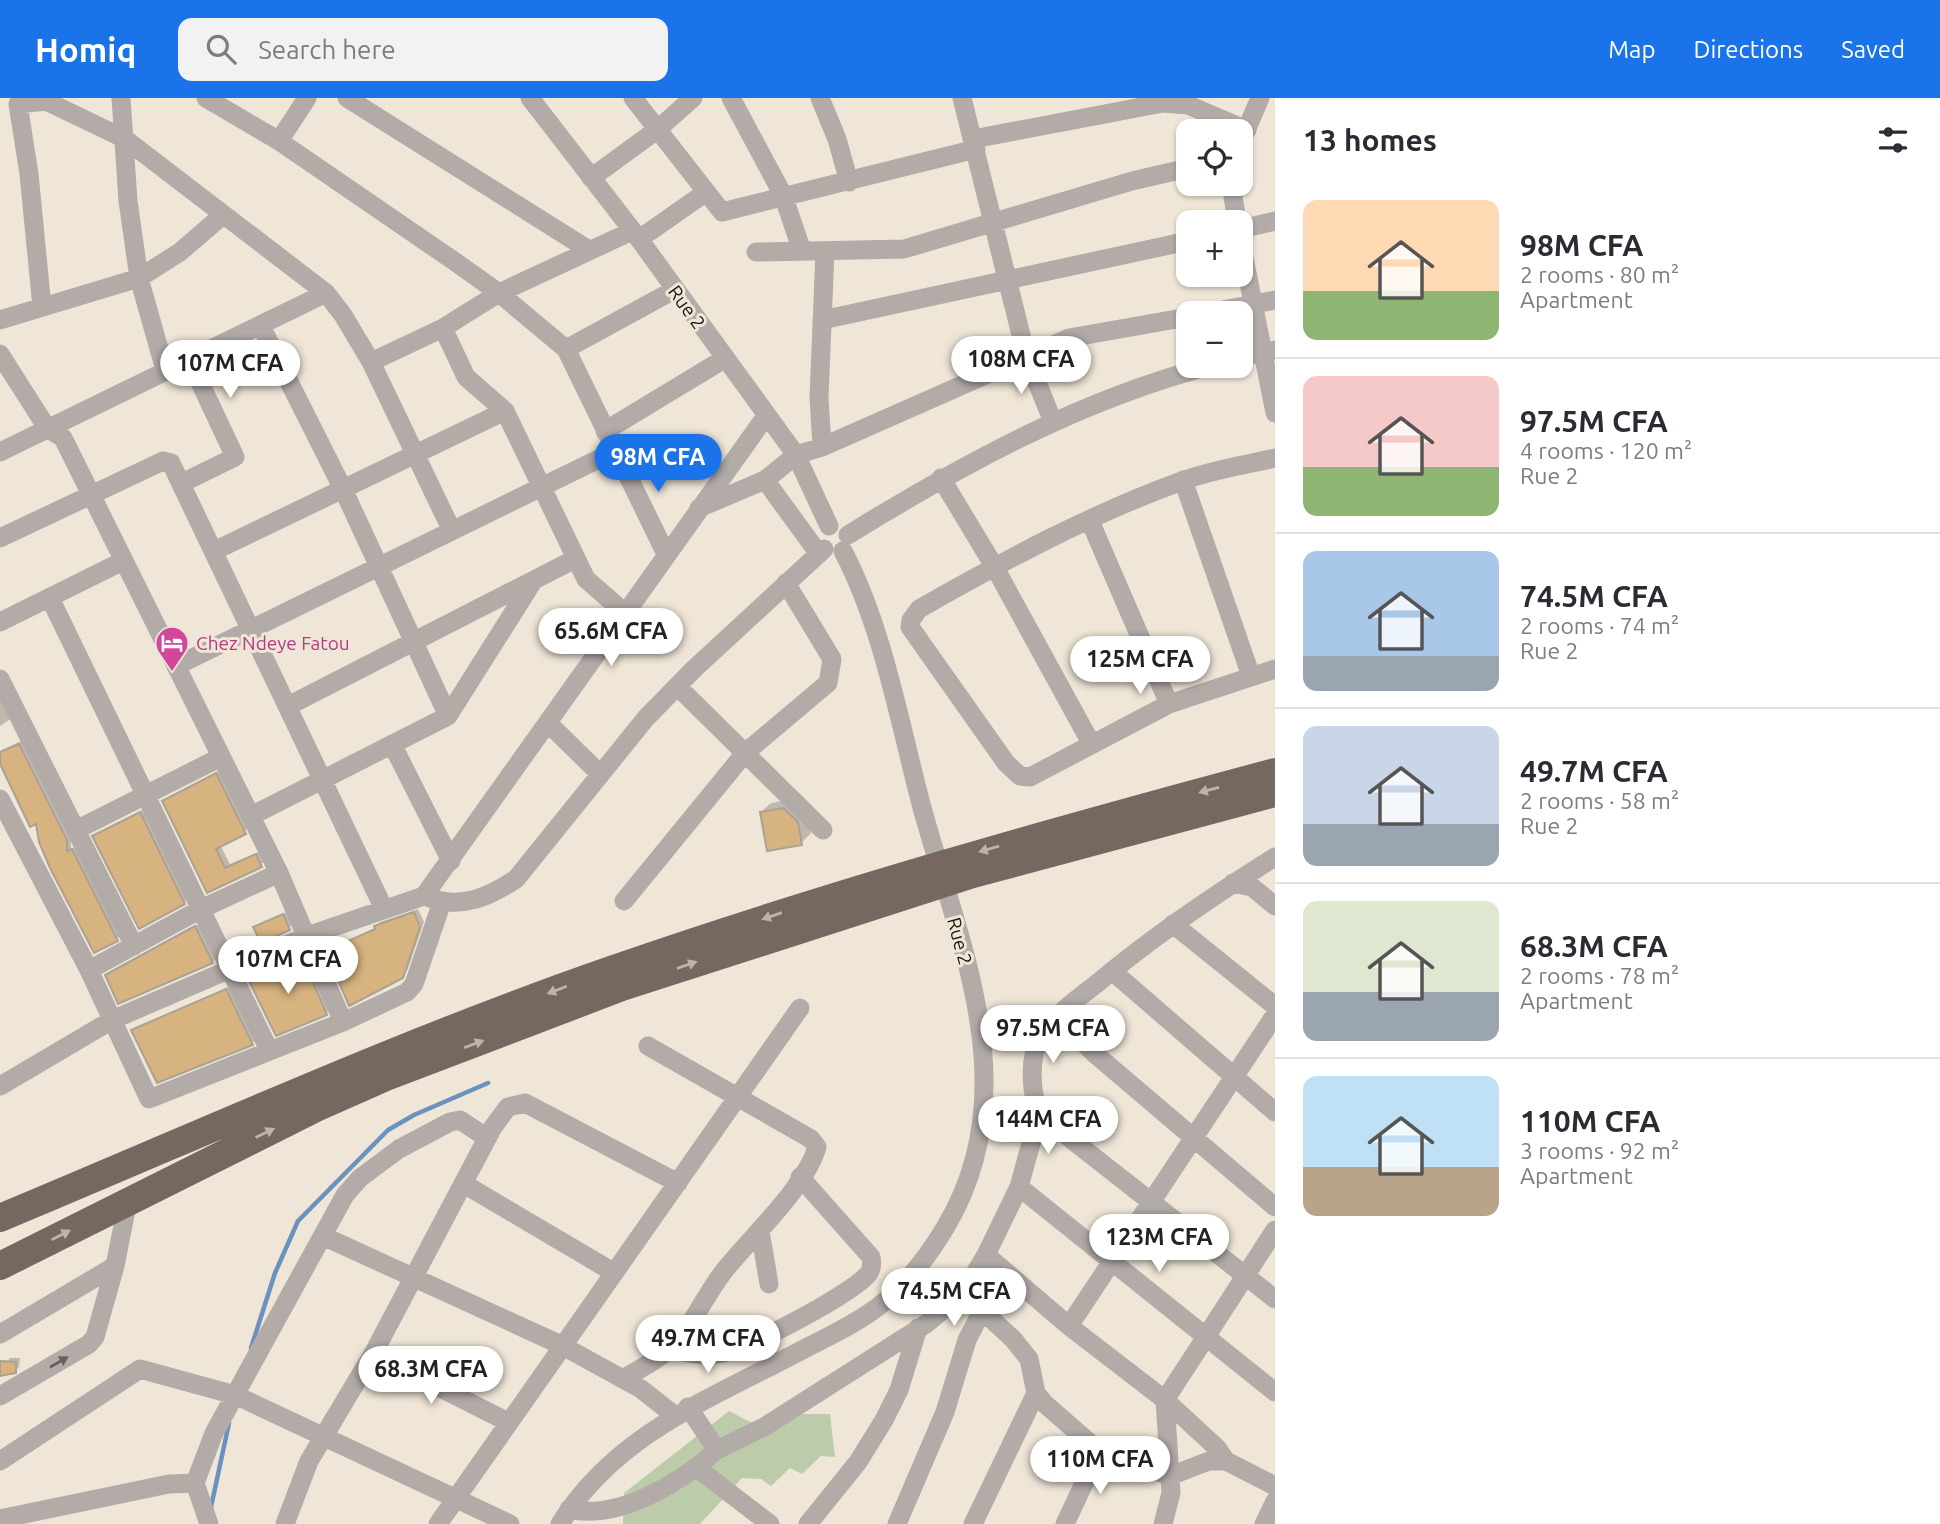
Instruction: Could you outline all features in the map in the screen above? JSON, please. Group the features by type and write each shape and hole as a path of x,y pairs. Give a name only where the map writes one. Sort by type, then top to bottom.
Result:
{"highway":[{"path":"0,1219 372,1063 608,971 862,886 1275,772"},
{"path":"0,1266 128,1200 386,1077 622,987 973,874 1275,793"}],"street":[{"path":"121,98 128,201 139,278 164,370"},
{"path":"206,98 279,141 499,293 566,349 666,554"},
{"path":"279,141 307,98"},
{"path":"347,98 589,250"},
{"name":"Rue 2","path":"530,98 636,235 796,455 829,526 820,536 833,547"},
{"path":"633,98 722,212 783,195 849,182 975,144 1163,103 1188,104 1214,119"},
{"path":"591,178 658,130 694,98"},
{"path":"731,98 783,195 802,251"},
{"path":"820,98 837,139 849,182"},
{"path":"962,98 1026,355 1053,422"},
{"path":"1251,119 1260,98"},
{"path":"42,307 29,174 17,101 46,99 125,139 326,293 343,314 371,362 452,531"},
{"path":"756,252 904,249 1132,181 1176,171"},
{"path":"371,362 443,328 499,293 589,250 636,235 705,193"},
{"path":"0,320 139,278 180,252 223,215"},
{"path":"1253,226 1275,221"},
{"path":"822,320 1176,244"},
{"path":"822,447 819,398 825,251"},
{"path":"566,349 674,290"},
{"path":"0,452 326,293"},
{"path":"1253,305 1275,300"},
{"path":"1253,308 1268,351 1275,413"},
{"path":"698,508 765,480 796,455 822,447 1069,338 1176,319"},
{"path":"261,326 380,566 448,716"},
{"path":"443,328 466,377 505,411 575,559 593,588 625,613"},
{"path":"1,357 47,428 63,438 279,873 343,1022"},
{"path":"182,483 235,457 189,359"},
{"path":"605,432 724,359"},
{"path":"0,1086 112,1020 230,972 307,936 384,909 433,899 459,903 488,897 516,879 599,773 677,686 786,583 833,547 941,478 1053,422 1176,376"},
{"path":"214,551 505,411"},
{"path":"0,799 89,970 149,1099 343,1022 407,992 414,984 433,899 451,861 698,508 766,416"},
{"path":"176,666 615,451"},
{"path":"1275,458 1183,480 1090,521 994,566 919,609 911,620 910,627 1014,772 1020,776 1037,775 1091,743 1169,704 1275,669"},
{"path":"0,538 163,461 171,464 384,909"},
{"path":"941,478 994,566 1091,743"},
{"name":"Rue 2","path":"564,1516 637,1440 681,1411 842,1329 878,1307 911,1278 955,1212 978,1154 986,1077 976,1004 880,646 853,572 833,547 765,480"},
{"path":"1183,480 1251,676"},
{"path":"1090,521 1169,704"},
{"path":"288,706 416,643 575,559"},
{"path":"0,622 123,561"},
{"path":"251,816 448,716 532,583"},
{"path":"624,901 745,753 819,692 832,675 832,659 786,583"},
{"path":"50,598 269,1050"},
{"path":"0,679 134,946"},
{"path":"677,686 823,830"},
{"path":"548,723 599,773"},
{"path":"392,744 451,861"},
{"path":"76,831 221,757"},
{"path":"1275,858 1173,923 1112,971 1058,1016 1041,1037 1034,1054 1034,1101 1039,1114 1275,1299"},
{"path":"89,970 201,909 279,873"},
{"path":"1233,883 1252,887 1275,906"},
{"path":"1173,923 1275,1006"},
{"path":"1112,971 1275,1112"},
{"path":"438,1524 561,1345 800,1008"},
{"path":"1058,1016 1095,1054 1275,1207"},
{"path":"1069,1326 1275,1016"},
{"path":"623,1379 669,1349 689,1327 724,1272 760,1231 816,1151 815,1143 648,1046"},
{"path":"285,1524 299,1480 373,1354 487,1138 508,1107 525,1103 678,1183"},
{"path":"564,1516 602,1510 669,1487 717,1450 764,1427 949,1307 964,1293 1019,1187 1039,1114"},
{"path":"209,1524 195,1483 214,1433 353,1185 399,1149 450,1122 460,1120 487,1138"},
{"path":"669,1349 692,1354 726,1353 808,1313 869,1273 872,1257 800,1177"},
{"path":"464,1184 613,1272"},
{"path":"1019,1187 1275,1392"},
{"path":"0,1396 89,1344 99,1329 128,1200"},
{"path":"1163,1524 1170,1500 1165,1400 1275,1230"},
{"path":"760,1231 769,1284"},
{"path":"324,1237 561,1345 681,1411 717,1450"},
{"path":"986,1255 1069,1326 1165,1400 1217,1448 1226,1461"},
{"path":"0,1334 115,1266"},
{"path":"964,1293 1013,1339 1029,1359 1036,1393 1060,1419 1099,1451 1170,1476 1209,1461 1226,1461 1275,1486"},
{"path":"897,1524 945,1412 967,1340 982,1311"},
{"path":"808,1524 858,1462 884,1420 900,1390 918,1328"},
{"path":"373,1354 508,1422"},
{"path":"0,1461 140,1368 235,1395 510,1524"},
{"path":"973,1524 1036,1393"},
{"path":"1065,1524 1099,1451"},
{"path":"697,1468 769,1524"},
{"path":"0,1518 169,1484 195,1483"},
{"path":"1264,1524 1275,1501"}],"green space":[{"path":"729,1411 750,1422 795,1414 830,1414 835,1457 821,1456 802,1474 790,1468 771,1486 761,1479 742,1478 700,1524 623,1524 624,1493"}],"building":[{"path":"19,744 67,840 67,851 72,849 118,941 94,953 50,868 39,842 36,824 30,827 0,764 0,752"},
{"path":"216,773 246,834 216,849 225,868 256,854 262,867 207,893 162,801"},
{"path":"783,808 798,822 802,845 767,851 760,812"},
{"path":"140,812 185,904 139,929 92,836"},
{"path":"414,912 420,927 403,978 349,1006 326,951 375,929 374,926"},
{"path":"283,914 290,930 261,943 253,927"},
{"path":"195,926 213,963 118,1004 105,975"},
{"path":"302,957 327,1015 276,1036 248,979"},
{"path":"226,989 253,1045 157,1083 131,1030"},
{"path":"0,1361 16,1362 16,1373 0,1376"}],"waterway":[{"path":"251,1348 275,1273 298,1221 388,1130 414,1115 488,1083"},
{"path":"211,1507 229,1423"}],"place":[{"name":"Chez Ndeye Fatou","path":"172,673"}]}
